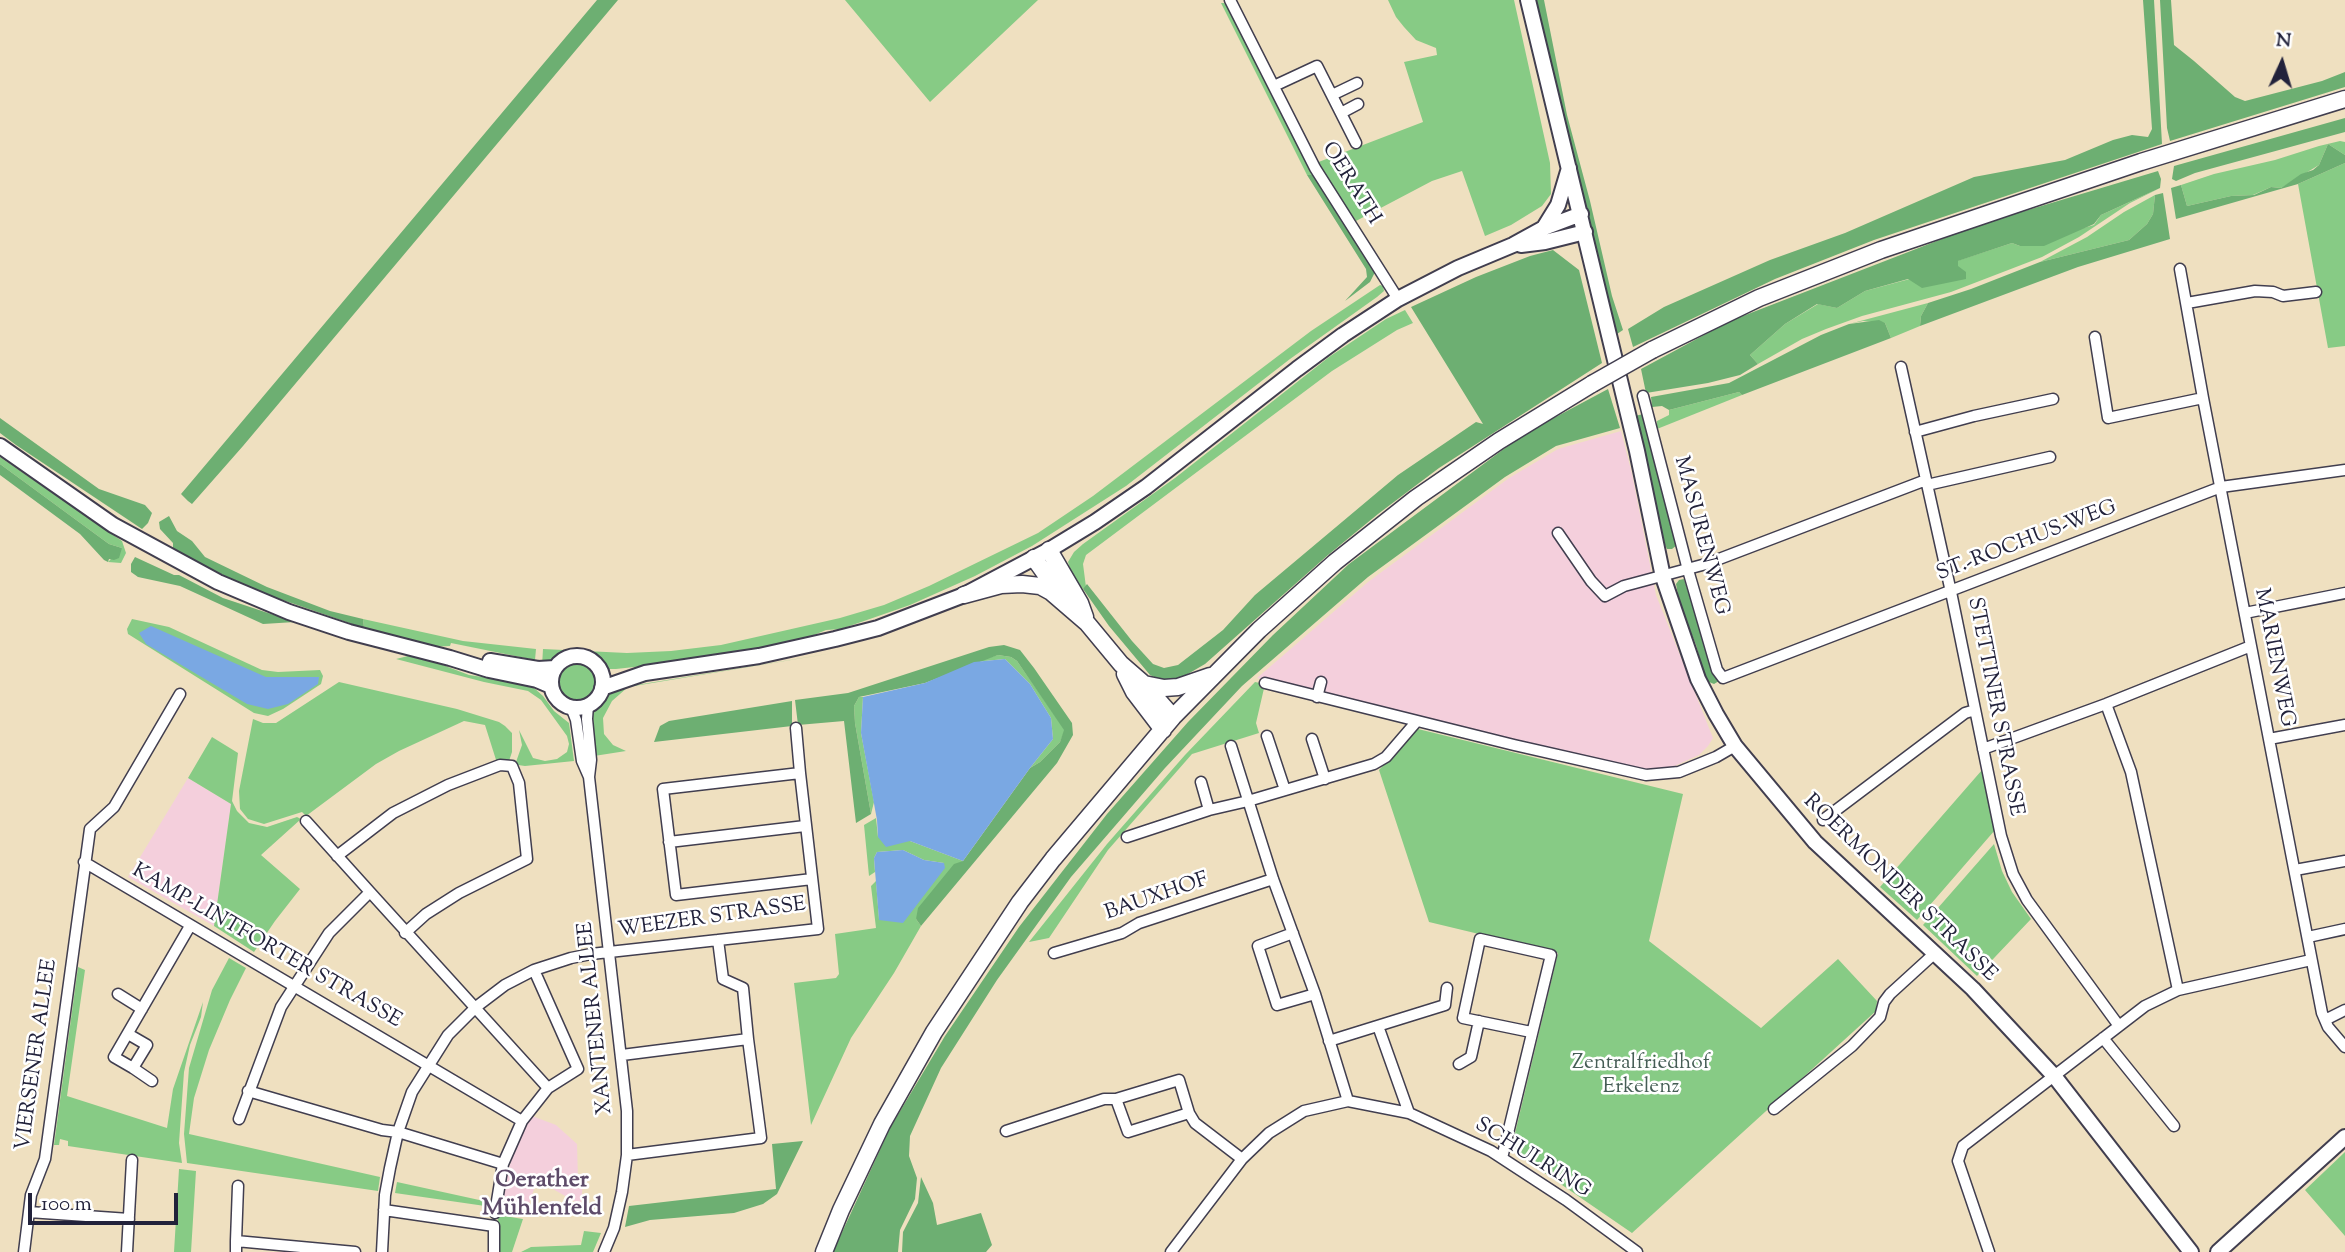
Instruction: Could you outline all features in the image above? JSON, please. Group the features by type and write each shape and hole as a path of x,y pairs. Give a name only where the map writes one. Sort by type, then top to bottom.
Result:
{"main road":[{"name":"ROERMONDER STRASSE","path":"1528,0 1637,451 1663,577 1698,680 1735,746 1815,842 2007,1024 2055,1077 2191,1252"},
{"path":"824,1252 882,1124 934,1032 1020,902 1053,859 1168,723 1259,630 1335,562 1396,514 1499,440 1592,384 1759,298 1881,250 2141,162 2345,99"},
{"path":"1544,228 1559,205 1570,167"},
{"path":"964,595 1095,522 1146,487 1306,362 1398,299 1458,268 1513,246 1544,228 1581,214"},
{"path":"1513,246 1545,242 1585,232"},
{"path":"0,446 113,525 218,582 289,612 349,632 489,670 537,680 551,686 558,699 571,707 588,705 595,701 602,688 601,671 583,656 567,658 555,668 538,669 479,659 450,658"},
{"path":"1041,554 1067,604"},
{"path":"1041,554 1080,603 1087,623"},
{"path":"602,688 645,673 759,656 835,639 878,628 964,595 1000,585 1029,584 1051,592 1087,623 1121,664 1144,684 1168,723"},
{"path":"1121,664 1134,691 1168,723"},
{"path":"551,686 555,668"},
{"path":"601,671 645,673"},
{"path":"1144,684 1164,688 1178,687 1216,674"},
{"path":"2218,1252 2345,1137"}],"street":[{"name":"OERATH","path":"1230,0 1315,168 1398,299"},
{"name":"OERATH","path":"1273,86 1317,66 1356,143"},
{"path":"1332,96 1357,83"},
{"name":"OERATH","path":"1341,113 1359,104"},
{"name":"MARIENWEG","path":"2180,269 2311,960 2325,1020 2345,1047"},
{"path":"2186,303 2255,291 2273,292 2283,296 2316,292"},
{"path":"2095,337 2108,418 2203,398"},
{"name":"STETTINER STRASSE","path":"1901,367 2001,836 2013,874 2027,900 2119,1026"},
{"name":"MASURENWEG","path":"1643,396 1717,670 1723,678 1728,675"},
{"path":"1915,432 2053,399"},
{"path":"1558,533 1591,581 1605,596 1624,586 1688,570 1927,483 2050,457"},
{"name":"ST.-ROCHUS-WEG","path":"1728,675 2221,487 2345,470"},
{"path":"2245,613 2345,593"},
{"path":"1983,749 2106,704 2251,646"},
{"path":"1317,696 1321,682"},
{"path":"1265,683 1646,775 1679,772 1735,746"},
{"name":"VIERSENER ALLEE","path":"24,1252 31,1195 45,1159 90,829 114,807 180,694"},
{"path":"2106,704 2130,772 2178,990"},
{"name":"XANTENER ALLEE","path":"588,705 591,760 589,777 627,1111 627,1154 622,1192 614,1228 604,1252"},
{"name":"XANTENER ALLEE","path":"571,707 576,720 582,761 589,777"},
{"path":"1823,820 1965,713 1975,710"},
{"path":"1127,837 1209,810 1374,764 1386,757 1418,720"},
{"path":"2269,739 2345,725"},
{"name":"WEEZER STRASSE","path":"382,1252 390,1168 398,1132 412,1092 448,1035 475,1007 505,985 534,970 570,958 818,929 796,728"},
{"path":"1267,736 1285,790"},
{"path":"1312,739 1325,779"},
{"path":"1231,746 1273,879 1315,994 1348,1101"},
{"path":"337,856 393,813 448,785 500,765 512,766 519,783 527,859 460,892 426,914 405,933"},
{"name":"WEEZER STRASSE","path":"800,773 663,789 676,895 812,879"},
{"path":"1200,782 1209,810"},
{"path":"306,821 548,1088"},
{"path":"670,842 805,826"},
{"path":"2295,870 2345,861"},
{"name":"KAMP-LINTFORTER STRASSE","path":"84,862 522,1121"},
{"name":"BAUXHOF","path":"1054,953 1122,933 1139,923 1273,879"},
{"path":"239,1119 281,1007 330,933 370,892"},
{"path":"152,1081 114,1057 190,926"},
{"path":"2308,937 2345,929"},
{"path":"1293,933 1258,946 1277,1004 1315,994"},
{"path":"1502,1158 1551,956 1480,939 1463,1018 1531,1032"},
{"path":"627,1154 761,1138 743,988 723,979 718,940"},
{"path":"1774,1109 1852,1046 1880,1017 1884,1002 1890,994 1935,953"},
{"path":"1989,1252 1958,1161 1961,1150 2145,1006 2178,990 2311,960"},
{"path":"495,1213 503,1164 522,1121 548,1088 578,1069 534,970"},
{"path":"1329,1041 1445,1005 1447,988"},
{"path":"117,994 142,1009"},
{"path":"2325,1020 2345,1010"},
{"path":"1459,1064 1471,1057 1479,1021"},
{"path":"1378,1026 1409,1113"},
{"path":"128,1034 147,1045 133,1069"},
{"path":"2103,1038 2174,1126"},
{"path":"621,1055 748,1039"},
{"path":"1006,1130 1104,1099 1116,1099 1179,1080 1195,1124 1242,1158"},
{"path":"248,1091 503,1164"},
{"path":"1116,1099 1128,1132 1189,1113"},
{"name":"SCHULRING","path":"1171,1252 1242,1158 1269,1133 1304,1111 1348,1101 1409,1113 1502,1158 1637,1252"},
{"path":"127,1252 132,1160"},
{"path":"239,1186 236,1247 355,1252"},
{"path":"384,1210 494,1226 494,1252"},
{"path":"29,1212 129,1219"}],"shaded area":[{"path":"1621,431 1656,595 1713,738 1699,755 1670,768 1651,770 1607,763 1257,678 1368,582 1509,478 1558,449"},
{"path":"188,778 231,804 214,926 128,877"},
{"path":"532,1116 556,1125 577,1144 578,1180 583,1182 581,1205 537,1180 527,1210 499,1206 514,1149"}],"green space":[{"path":"597,0 618,0 243,446 192,504 188,501 181,494"},
{"path":"845,0 1038,0 930,102"},
{"path":"1388,0 1514,0 1550,163 1551,194 1542,206 1511,225 1485,236 1462,171 1432,181 1356,221 1316,163 1423,122 1404,62 1437,55 1436,48 1416,40 1404,27"},
{"path":"1535,0 1544,0 1567,115 1623,330 1617,334 1606,296"},
{"path":"2143,0 2154,0 2162,144 1874,240 1775,279 1633,347 1628,329 1664,307 1770,260 1845,233 1974,177 2065,160 2132,135 2148,137 2152,129"},
{"path":"2160,0 2171,0 2174,45 2235,97 2245,101 2322,81 2345,72 2345,87 2170,141"},
{"path":"1221,3 1230,9 1314,175 1307,175"},
{"path":"2345,118 2345,132 2195,173 2176,181 2172,179 2174,166"},
{"path":"2340,141 2345,142 2345,155 2328,144 2319,165 2281,188 2271,187 2253,195 2231,196 2187,206 2181,185 2214,174 2275,160 2319,146"},
{"path":"2328,144 2345,155 2345,163 2298,184 2176,219 2171,188 2181,185 2187,206 2231,196 2254,195 2271,187 2281,188 2319,165"},
{"path":"2345,163 2345,346 2328,348 2298,184"},
{"path":"2158,171 2160,188 2101,215 2094,224 2044,246 2020,246 2012,243 1958,261 1958,266 1966,272 1966,279 1922,288 1908,279 1865,291 1837,308 1817,304 1785,324 1750,355 1758,364 1740,375 1646,393 1641,369 1730,321 1978,225"},
{"path":"1307,175 1314,175 1375,272 1370,282 1345,301 1367,277 1366,269"},
{"path":"2160,188 2130,203 2079,237 2042,257 1951,292 1862,316 1826,329 1758,364 1750,355 1785,324 1818,304 1837,308 1865,291 1958,266 1957,261 2012,243 2020,246 2094,225 2101,215"},
{"path":"2163,193 2170,239 2078,267 1920,326 1921,316 1928,303 2040,262 2129,240 2147,224 2153,214 2155,195"},
{"path":"2155,195 2153,214 2147,224 2129,240 2040,262 2087,237"},
{"path":"1553,250 1579,270 1602,363 1439,468 1378,514 1205,664 1181,678 1163,681 1150,675 1109,626 1083,589 1087,584 1153,664 1164,668 1178,665 1223,630 1255,595 1398,475 1476,422 1483,424 1411,307 1476,277"},
{"path":"1380,285 1384,291 1377,297 1290,359 1126,486 1032,546 975,576 910,605 841,629 826,630 800,641 716,658 616,669 609,669 588,653 575,652 542,666 543,649 627,653 721,645 840,618 884,605 929,586 1038,533 1093,496 1311,331"},
{"path":"1928,303 1921,316 1920,326 1891,338 1885,323 1863,321 1849,324"},
{"path":"1405,310 1413,323 1397,330 1332,371 1086,555 1083,564 1086,587 1083,589 1072,576 1068,562 1083,544 1175,478 1329,357 1386,319"},
{"path":"1879,320 1885,323 1891,338 1742,395 1739,392 1669,410 1662,406 1652,407 1651,397 1729,383 1821,335 1849,324"},
{"path":"1608,389 1620,428 1556,446 1505,477 1368,577 1242,686 1165,768 1071,877 997,980 941,1068 910,1136 909,1156 917,1178 915,1199 900,1230 898,1252 833,1252 890,1128 945,1036 1019,927 1107,814 1188,722 1273,635 1349,564 1524,434"},
{"path":"1739,392 1742,395 1657,429 1657,421 1669,415 1669,410"},
{"path":"1643,414 1677,545 1672,549 1667,549 1665,545 1635,416"},
{"path":"0,418 99,489 145,505 152,513 148,523 142,529 16,445 0,433"},
{"path":"0,457 122,541 126,553 121,563 108,562 122,548 109,544 0,464"},
{"path":"0,464 109,544 122,548 119,558 109,559 108,562 104,560 80,534 0,475"},
{"path":"169,516 177,531 192,541 205,557 267,587 330,611 363,619 364,628 274,597 229,578 173,549 173,543 160,529 159,522"},
{"path":"135,557 179,575 223,598 295,622 263,624 180,586 138,577 131,572"},
{"path":"1684,579 1714,674 1719,681 1714,684 1705,677 1680,605 1676,584"},
{"path":"132,619 169,627 262,670 320,670 323,676 321,684 268,716 254,713 128,634 127,629"},
{"path":"363,619 463,641 536,649 535,660 451,643 450,646 429,647 364,628"},
{"path":"1004,645 1020,650 1034,668 1072,723 1073,735 1057,763 921,926 916,919 918,908 954,864 963,861 1030,768 1060,742 1064,730 1017,661 1011,657 998,655 925,683 859,697 854,706 855,723 871,814 856,823 844,721 798,725 795,700 848,693 989,647"},
{"path":"833,653 628,687 612,701 603,718 604,734 613,745 626,751 594,756 593,714 608,695 624,687"},
{"path":"998,655 1017,661 1065,730 1060,742 1030,768 1053,739 1051,718 1030,684 1005,659 974,662"},
{"path":"408,656 435,662 469,675 533,687 554,711 569,723 574,761 525,766 516,762 522,745 519,730 533,758 545,761 557,759 567,752 569,744 567,736 541,700 528,691 396,659"},
{"path":"577,663 591,668 596,682 591,696 577,701 563,696 558,682 563,668"},
{"path":"339,682 457,709 499,722 512,733 509,761 497,763 485,725 464,721 376,764 306,816 302,812 264,824 248,819 240,809 239,791 253,719 263,723 276,723"},
{"path":"1255,682 1265,684 1256,723 1259,733 1192,754 1108,850 1049,938 1029,942 1107,844 1185,755"},
{"path":"859,697 863,697 861,733 874,802 871,814 855,723 854,706"},
{"path":"792,701 792,726 654,742 660,726 669,721"},
{"name":"Zentralfriedhof Erkelenz","path":"1418,729 1683,794 1649,941 1761,1028 1838,959 1877,1001 1876,1011 1632,1233 1511,1150 1558,953 1429,922 1379,770"},
{"path":"212,737 238,753 232,801 237,811 249,823 267,827 297,817 301,819 261,855 300,889 254,952 214,926 231,804 188,778"},
{"path":"1982,770 1995,830 1917,920 1880,887"},
{"path":"876,818 878,837 910,841 963,861 916,919 921,926 851,1038 811,1125 794,983 836,978 839,974 835,934 876,928 871,886 876,881 879,919 944,863 924,860 903,850 877,852 874,858 875,872 869,876 864,825"},
{"path":"1994,844 2012,892 2031,919 1977,976 1923,925"},
{"path":"229,958 246,968 209,1050 194,1098 189,1134 380,1177 378,1191 187,1163 184,1134 189,1068 212,990"},
{"path":"78,967 85,970 67,1096 167,1128 173,1089 203,1002 184,1072 179,1143 182,1163 68,1146 68,1141 60,1139 59,1145 54,1145"},
{"path":"803,1141 777,1194 763,1204 734,1213 650,1220 625,1227 629,1206 776,1189 772,1144"},
{"path":"2345,1152 2345,1236 2305,1190"},
{"path":"179,1169 196,1171 191,1252 174,1252"},
{"path":"921,1177 933,1203 937,1225 981,1213 992,1245 986,1252 902,1252 903,1232 918,1203"},
{"path":"397,1182 493,1203 492,1207 395,1193"},
{"path":"498,1215 523,1219 512,1252 496,1252"},
{"path":"584,1231 601,1233 593,1252 521,1252 531,1247 581,1245"}],"water":[{"path":"151,626 266,677 319,677 318,684 288,704 268,709 247,704 146,644 139,633"},
{"path":"1005,659 1030,684 1051,718 1053,739 963,861 910,841 886,847 878,837 861,733 863,697 925,683 974,662"},
{"path":"903,850 924,860 944,863 945,868 903,923 879,920 874,858 877,852"}],"district":[{"name":"Oerather Mühlenfeld","path":"542,1196"}]}
